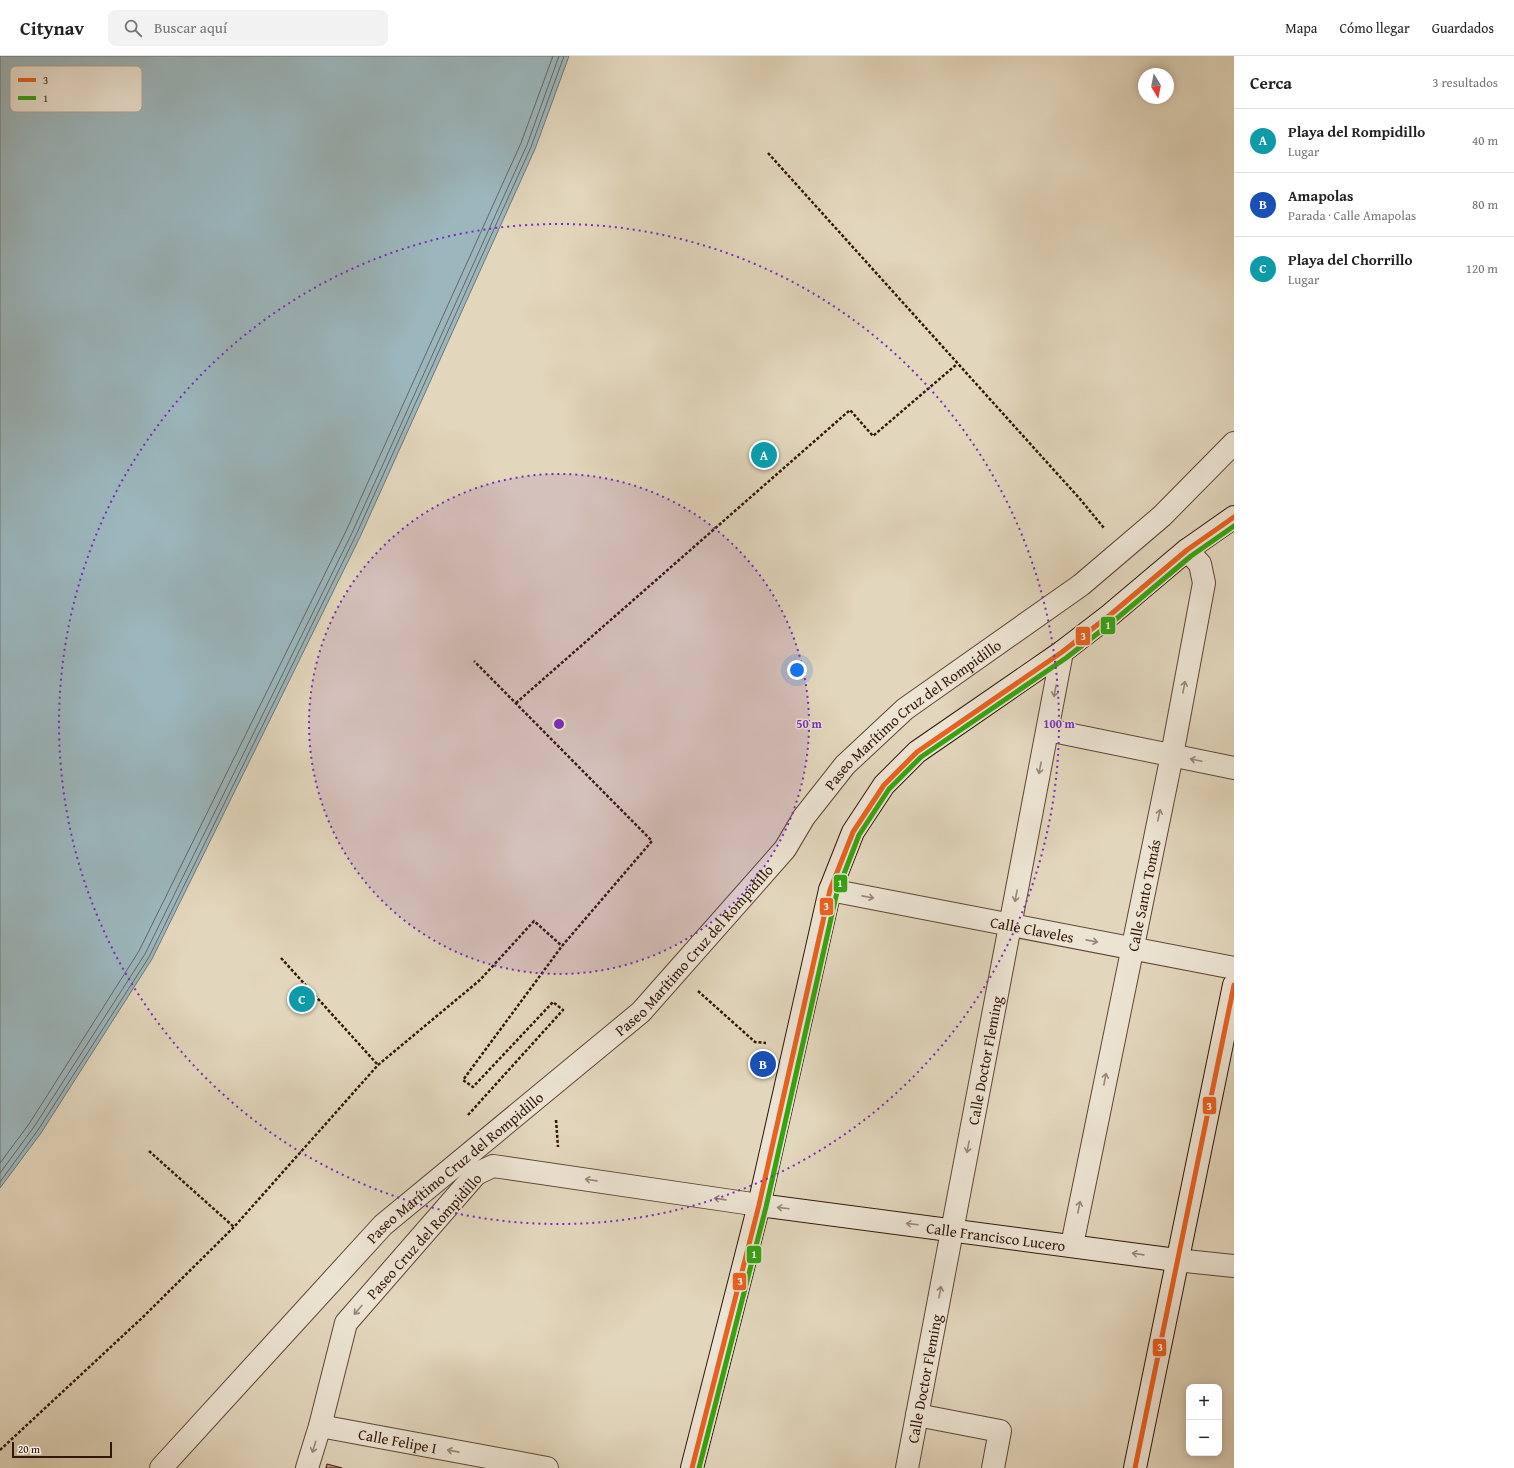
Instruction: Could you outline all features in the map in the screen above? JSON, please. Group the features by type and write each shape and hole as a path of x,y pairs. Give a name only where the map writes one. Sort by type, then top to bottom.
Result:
{"street":[{"name":"Paseo Marítimo Cruz del Rompidillo","path":"161,1468 383,1225 641,1012 785,849 804,817 845,765 905,709 1081,585 1162,516 1234,443"},
{"path":"692,1468 758,1205 830,890 853,832 884,785 917,752 1062,652 1110,615 1187,550 1234,517"},
{"name":"Calle Santo Tomás","path":"1072,1245 1172,755 1204,583 1200,564 1187,550"},
{"name":"Calle Doctor Fleming","path":"907,1468 1062,652"},
{"path":"1048,730 1234,768"},
{"name":"Calle Claveles","path":"830,890 1234,968"},
{"path":"1135,1468 1176,1260 1234,985"},
{"name":"Paseo Cruz del Rompidillo","path":"307,1468 320,1426 346,1323 476,1174 493,1166 758,1205"},
{"name":"Calle Francisco Lucero","path":"758,1205 952,1229 1176,1260 1234,1266"},
{"path":"917,1415 1000,1431 993,1468"},
{"name":"Calle Felipe I","path":"320,1426 484,1462 547,1468"}],"path":[{"path":"768,153 1080,499 1107,532"},
{"path":"516,704 850,410 873,436 957,364"},
{"path":"474,661 652,841 562,946 463,1080 473,1087 553,1002 563,1010 463,1120 482,1143"},
{"path":"0,1450 143,1317 234,1226 378,1065 480,980 534,921 562,946"},
{"path":"281,958 378,1065"},
{"path":"677,972 755,1042 794,1048"},
{"path":"149,1151 234,1226"}],"water":[{"path":"0,56 569,56 535,149 360,537 152,959 41,1133 0,1188"}],"building":[{"path":"327,1464 342,1468 326,1468"}],"transit line":[{"name":"3","path":"692,1468 759,1205 830,890 853,832 884,785 917,752 1062,652 1110,615 1187,550 1234,517"},
{"name":"1","path":"699,1468 766,1207 837,892 859,835 889,789 921,757 1066,658 1115,620 1191,556 1234,526"},
{"name":"3","path":"1135,1468 1234,985"}],"place":[{"name":"Playa del Rompidillo","path":"764,455"},
{"name":"Playa del Chorrillo","path":"302,999"},
{"name":"Amapolas","path":"763,1064"}]}
